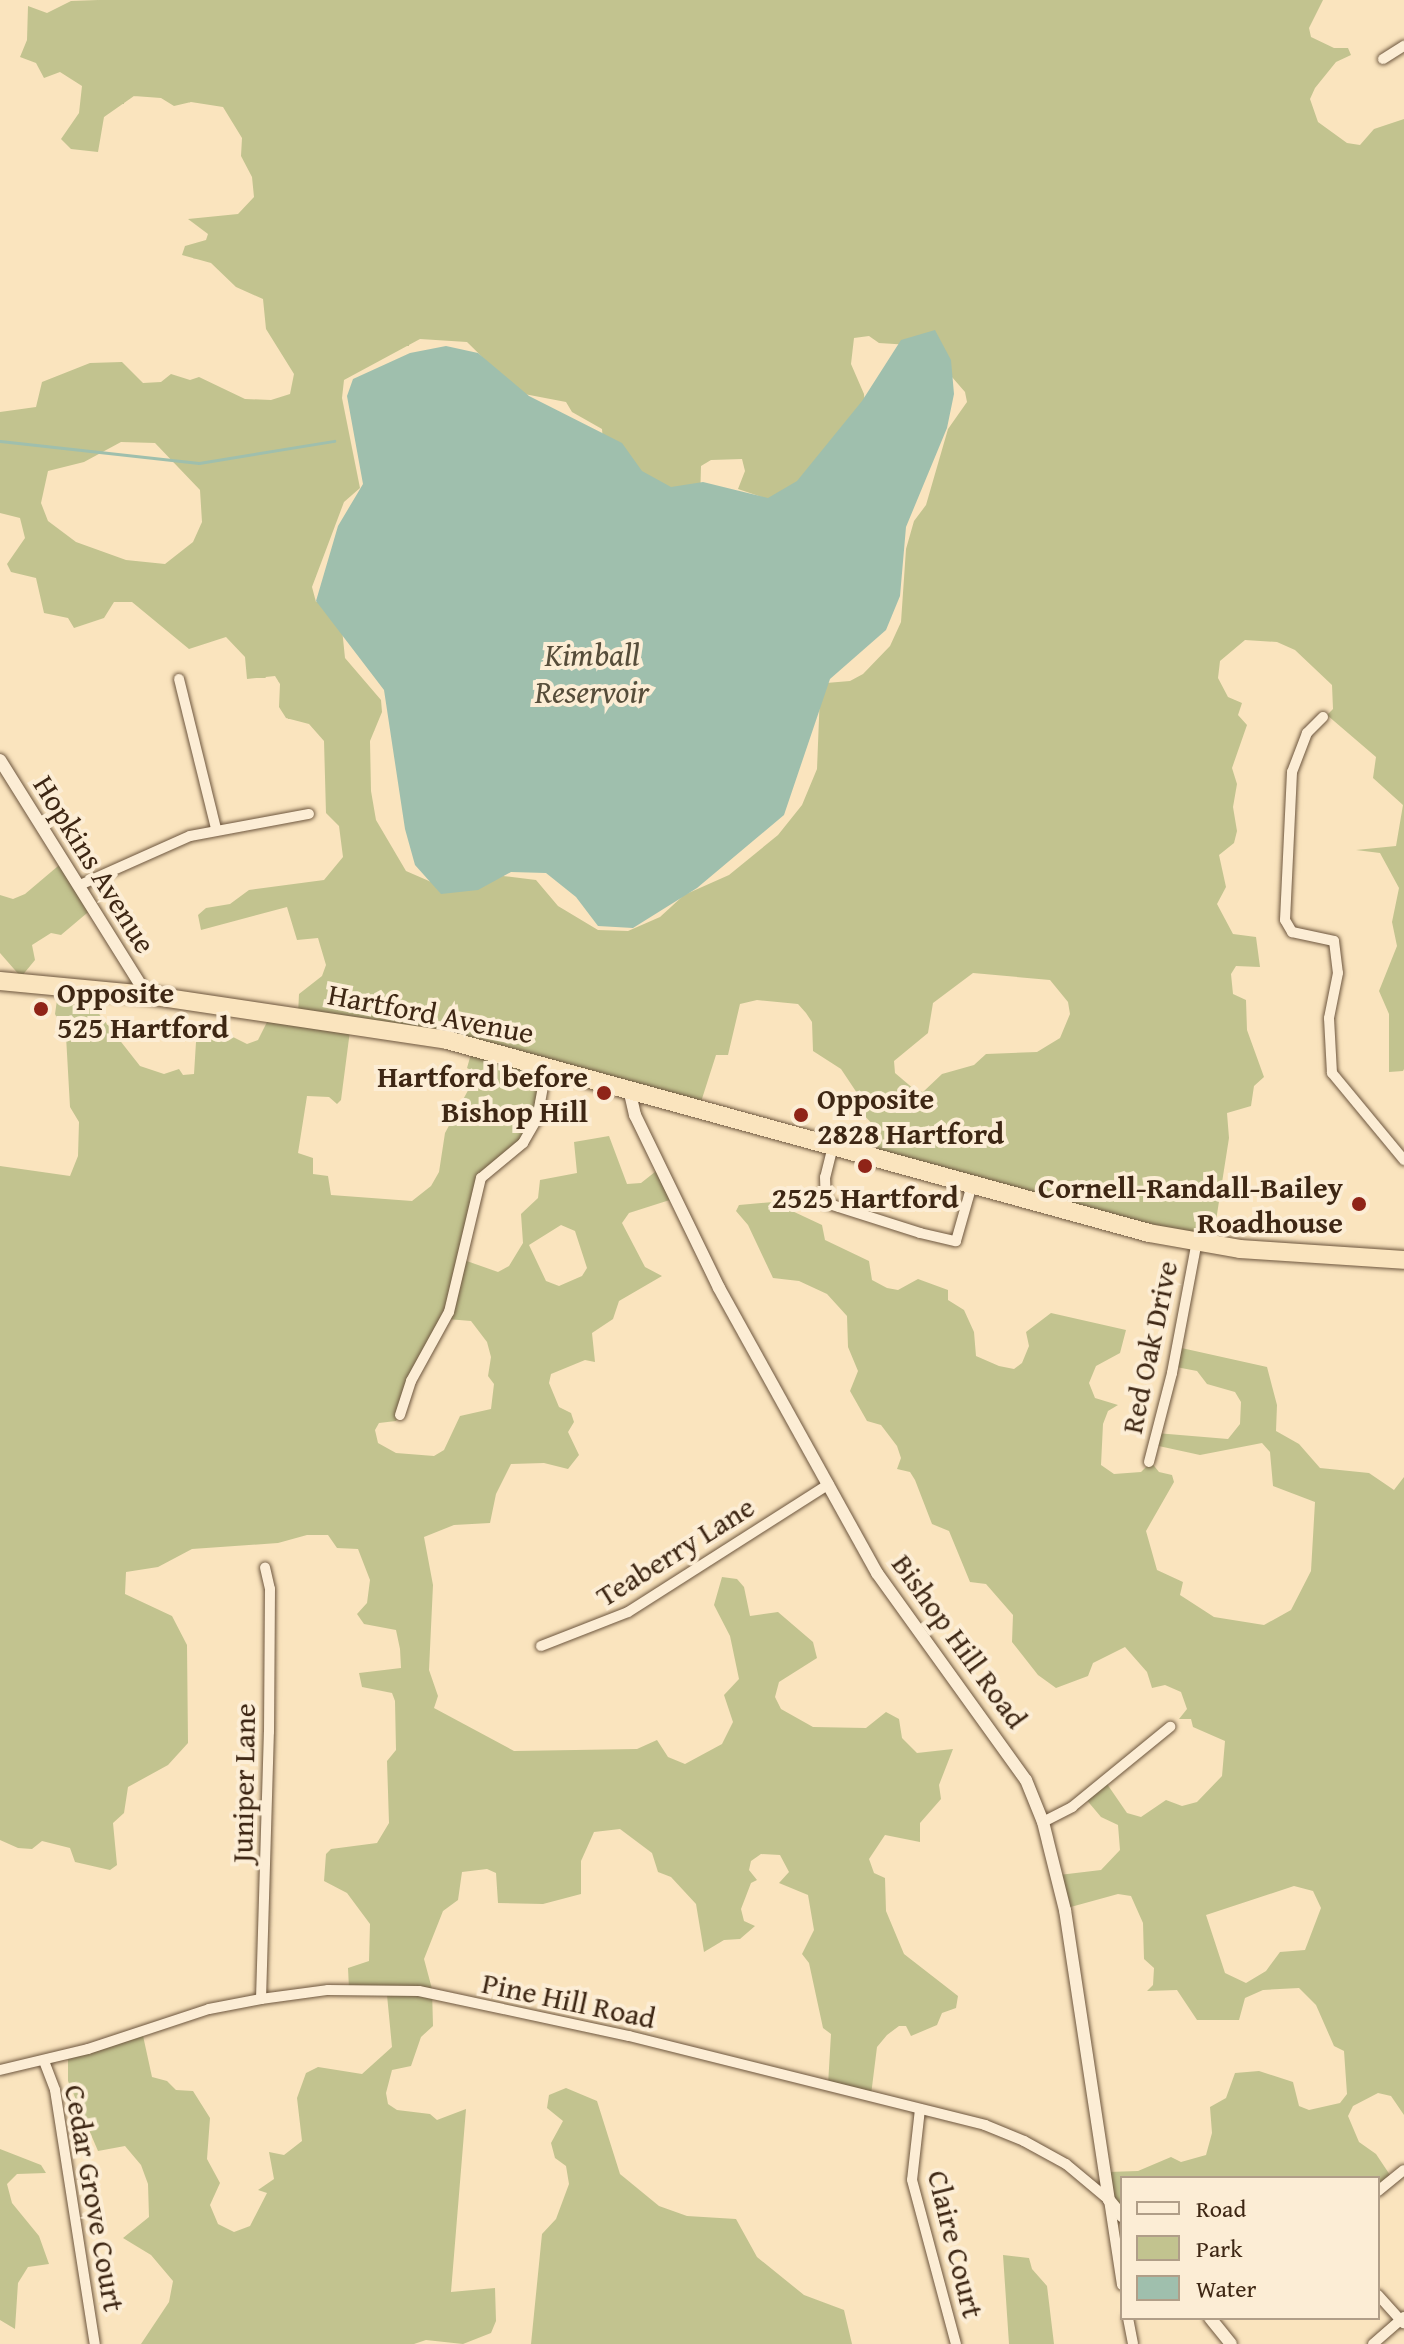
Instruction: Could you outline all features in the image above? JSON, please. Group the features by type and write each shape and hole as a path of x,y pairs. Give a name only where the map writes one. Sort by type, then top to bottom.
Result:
{"highway":[{"name":"Hartford Avenue","path":"0,981 147,995 397,1031 547,1065 972,1185 1197,1241 1267,1252 1404,1260"}],"street":[{"path":"1383,59 1404,46"},
{"path":"179,679 216,828"},
{"path":"1323,717 1307,733 1295,756 1285,920 1292,932 1334,941 1338,973 1329,1018 1332,1073 1367,1120 1404,1160"},
{"name":"Hopkins Avenue","path":"0,760 147,995"},
{"path":"80,885 169,844 216,828 309,814"},
{"path":"400,1415 411,1381 449,1312 481,1178 496,1160 523,1143 537,1119 547,1065"},
{"name":"Bishop Hill Road","path":"629,1089 635,1115 703,1256 829,1484 924,1645 1002,1742 1043,1822 1083,2008 1109,2200"},
{"path":"833,1146 825,1177 826,1203 920,1233 956,1241 972,1185"},
{"name":"Red Oak Drive","path":"1149,1462 1172,1373 1197,1241"},
{"name":"Teaberry Lane","path":"541,1646 628,1612 829,1484"},
{"name":"Juniper Lane","path":"261,1999 269,1732 270,1589 265,1568"},
{"path":"1043,1822 1072,1807 1170,1727"},
{"name":"Pine Hill Road","path":"0,2070 44,2061 209,2009 261,1999 328,1990 419,1991 575,2023 920,2109 1024,2141 1066,2164 1109,2200"},
{"name":"Cedar Grove Court","path":"44,2061 55,2090 95,2344"},
{"name":"Claire Court","path":"920,2109 912,2180 956,2344"},
{"path":"1380,2189 1404,2170"},
{"path":"1109,2200 1120,2214"},
{"path":"1109,2200 1120,2272"},
{"path":"1373,2344 1403,2320 1380,2297"},
{"path":"1128,2320 1133,2344"},
{"path":"1212,2320 1231,2344"}],"green space":[{"path":"1323,0 1309,28 1311,37 1334,48 1348,48 1351,55 1336,62 1315,88 1310,99 1318,122 1347,143 1360,145 1374,129 1404,119 1403,1071 1389,1072 1389,1014 1379,991 1397,946 1392,922 1399,888 1380,853 1356,850 1396,846 1403,805 1373,778 1376,757 1327,715 1333,709 1332,685 1295,650 1277,642 1245,640 1220,661 1218,678 1228,697 1242,703 1238,715 1247,725 1232,768 1237,784 1233,807 1237,831 1234,843 1219,855 1226,887 1217,904 1233,934 1256,937 1260,967 1236,966 1231,974 1233,994 1246,1000 1247,1030 1264,1077 1254,1086 1251,1106 1227,1113 1229,1138 1212,1246 876,1156 880,1132 859,1110 857,1093 841,1069 813,1051 812,1022 806,1013 798,1004 757,1000 740,1004 728,1055 716,1055 700,1105 553,1066 537,1121 525,1140 481,1177 461,1259 498,1272 509,1266 523,1243 521,1214 538,1198 540,1180 577,1173 574,1142 609,1136 627,1184 641,1183 660,1168 676,1198 629,1213 622,1223 645,1267 662,1276 619,1301 613,1319 592,1333 595,1362 585,1360 551,1374 549,1383 559,1407 571,1413 574,1422 568,1432 579,1455 568,1469 544,1463 511,1464 496,1494 490,1523 454,1525 424,1537 433,1585 429,1670 438,1696 434,1708 514,1751 637,1749 657,1740 668,1757 685,1764 722,1744 733,1722 724,1695 739,1679 730,1636 714,1605 722,1577 737,1579 744,1587 750,1616 778,1612 813,1642 817,1658 779,1682 775,1697 781,1709 813,1727 866,1728 886,1712 899,1719 902,1738 917,1753 953,1749 939,1785 941,1799 920,1823 920,1842 885,1835 869,1859 874,1873 885,1878 886,1911 904,1954 958,1996 956,2008 942,2013 937,2025 911,2036 906,2026 899,2026 887,2035 877,2047 871,2095 828,2085 831,2034 823,2028 809,1963 802,1954 814,1930 808,1895 779,1883 789,1872 780,1855 761,1854 751,1861 749,1870 757,1880 751,1883 741,1909 744,1921 755,1926 740,1939 724,1940 704,1952 696,1904 671,1877 658,1872 652,1853 620,1829 594,1832 581,1861 581,1894 543,1904 498,1903 496,1873 487,1869 462,1872 458,1900 443,1911 424,1959 432,1989 433,2026 421,2037 411,2066 392,2070 386,2093 388,2104 397,2110 430,2114 437,2120 466,2109 451,2292 495,2288 496,2321 491,2333 463,2344 426,2340 414,2344 141,2344 169,2302 173,2281 151,2255 123,2238 149,2217 148,2184 141,2165 125,2146 98,2151 68,2081 68,2054 142,2031 152,2077 167,2081 176,2090 193,2091 210,2118 207,2159 220,2183 210,2205 218,2224 234,2232 250,2226 267,2193 258,2190 274,2179 269,2152 284,2155 302,2141 297,2098 306,2073 318,2067 362,2074 392,2047 387,1995 349,1989 348,1968 369,1961 370,1924 347,1893 324,1881 326,1854 331,1849 377,1843 389,1823 387,1761 396,1750 395,1701 392,1693 362,1687 359,1673 401,1668 400,1649 396,1630 364,1624 357,1614 367,1603 370,1580 358,1549 337,1548 328,1535 307,1535 278,1543 192,1549 158,1567 126,1572 125,1594 172,1616 187,1645 188,1743 168,1765 128,1787 124,1813 113,1823 117,1865 110,1870 75,1862 70,1848 42,1841 32,1849 18,1848 0,1840 0,1166 70,1176 78,1156 79,1122 70,1107 66,1036 55,1014 57,1000 96,1010 140,1066 164,1074 179,1069 183,1075 194,1074 196,1042 231,1036 247,1044 258,1040 272,1012 298,1015 299,994 322,976 326,965 318,938 297,940 287,907 201,930 198,915 206,908 230,904 249,890 324,880 343,857 339,826 326,813 324,741 309,724 286,718 279,707 280,684 275,676 247,679 245,657 226,637 189,649 132,602 114,602 104,618 74,628 68,618 44,613 36,578 11,572 7,564 25,538 20,518 0,513 0,412 36,407 42,382 90,363 122,362 143,383 161,382 171,374 190,380 199,377 245,399 271,400 290,394 294,374 266,329 263,299 236,287 211,263 182,255 185,246 206,240 208,234 188,219 238,214 254,197 252,177 241,156 242,138 223,107 191,102 174,106 161,98 134,96 104,117 98,152 71,149 61,139 79,113 82,86 60,72 44,78 36,63 20,57 27,40 28,6 47,13 71,1","holes":["869,336 879,343 925,346 965,392 967,402 948,429 926,505 914,521 906,549 901,622 890,646 863,674 850,681 826,683 820,693 817,769 802,805 778,835 729,875 684,895 660,917 628,931 598,930 558,906 536,880 503,876 445,888 406,871 376,820 371,791 370,741 382,712 381,700 345,658 341,619 324,600 316,602 312,587 344,502 360,488 342,398 344,380 420,339 467,342 519,393 566,402 572,412 602,429 603,442 683,503 700,503 701,466 711,460 742,459 745,471 738,489 794,508 867,439 864,394 851,364 854,338","121,442 155,443 200,490 202,522 193,542 165,564 126,560 76,542 48,521 41,503 48,471 84,462","973,973 1050,980 1068,1002 1070,1014 1060,1038 1037,1052 986,1054 974,1065 942,1074 923,1092 915,1090 895,1073 894,1061 928,1033 933,1003","351,1023 473,1047 467,1068 474,1072 472,1083 445,1133 439,1172 431,1186 412,1201 331,1195 328,1176 313,1174 313,1158 298,1153 307,1096 329,1097 337,1104 341,1100","561,1225 575,1231 587,1268 582,1276 559,1286 546,1281 529,1245","447,1319 471,1321 487,1342 491,1357 488,1376 494,1384 491,1409 460,1416 444,1450 434,1456 396,1453 378,1443 375,1430 379,1423 396,1421"]},
{"path":"64,861 93,908 61,935 51,933 32,945 35,960 21,977 0,953 0,895 13,899 25,894"},
{"path":"773,1202 822,1225 825,1240 869,1261 872,1280 887,1288 898,1290 918,1279 948,1290 948,1300 964,1310 974,1332 976,1356 999,1366 1014,1369 1022,1363 1029,1346 1026,1332 1051,1313 1126,1330 1120,1353 1096,1366 1089,1383 1095,1398 1118,1405 1108,1411 1103,1424 1101,1465 1114,1474 1141,1472 1151,1462 1159,1472 1172,1475 1174,1482 1146,1531 1157,1570 1183,1582 1180,1595 1214,1617 1264,1625 1291,1610 1311,1571 1315,1502 1273,1486 1270,1452 1262,1443 1200,1455 1154,1445 1156,1433 1228,1439 1240,1424 1241,1402 1235,1392 1207,1384 1197,1371 1176,1367 1177,1347 1267,1367 1277,1405 1276,1431 1299,1444 1320,1468 1369,1473 1394,1490 1404,1477 1404,2115 1391,2096 1378,2093 1353,2106 1348,2116 1359,2142 1376,2154 1392,2178 1380,2190 1380,2176 1120,2176 1120,2213 1108,2200 1108,2172 1138,2171 1171,2157 1181,2162 1206,2155 1212,2133 1210,2107 1226,2098 1235,2073 1259,2071 1293,2082 1299,2106 1309,2110 1340,2103 1347,2094 1344,2051 1334,2046 1316,2005 1299,1988 1263,1990 1245,1998 1239,2020 1197,2020 1177,1990 1147,1991 1153,1985 1154,1968 1144,1959 1143,1923 1131,1896 1118,1894 1067,1908 1059,1875 1101,1870 1120,1850 1118,1825 1101,1817 1085,1798 1105,1781 1127,1813 1141,1817 1166,1800 1182,1806 1197,1802 1222,1776 1225,1741 1193,1727 1191,1719 1179,1719 1187,1709 1181,1692 1165,1685 1152,1688 1147,1672 1125,1647 1093,1663 1088,1676 1056,1688 1038,1675 1012,1642 1013,1615 986,1584 970,1582 949,1531 932,1524 910,1472 897,1469 901,1458 897,1446 881,1425 867,1421 850,1391 858,1371 848,1347 847,1316 827,1294 799,1281 773,1278 748,1225 736,1211 739,1205","holes":["1294,1886 1313,1891 1321,1908 1305,1950 1280,1952 1266,1971 1246,1983 1225,1973 1206,1915"]},
{"path":"566,2088 597,2101 620,2174 659,2206 687,2216 736,2219 757,2257 804,2295 844,2310 852,2344 531,2344 542,2234 556,2219 569,2184 566,2166 555,2158 551,2143 563,2121 547,2108 549,2095"},
{"path":"0,2149 41,2165 46,2173 17,2174 7,2184 12,2203 39,2236 49,2264 28,2267 18,2283 15,2329 0,2320"},
{"path":"1003,2255 1029,2258 1032,2269 1047,2286 1054,2344 1009,2344"}],"water":[{"name":"Kimball Reservoir","path":"935,330 951,360 954,394 947,428 906,527 900,596 886,630 830,679 784,815 697,888 633,928 598,926 576,897 546,873 511,872 478,890 441,894 415,865 405,829 384,690 316,601 338,526 363,484 347,396 353,379 410,353 446,346 478,353 529,396 622,443 642,471 671,487 703,482 768,498 797,481 862,401 901,340"}],"waterway":[{"path":"0,441 199,463 334,441"}],"place":[{"name":"Opposite 525 Hartford","path":"41,1009"},
{"name":"Hartford before Bishop Hill","path":"604,1093"},
{"name":"Opposite 2828 Hartford","path":"801,1115"},
{"name":"2525 Hartford","path":"865,1166"},
{"name":"Cornell-Randall-Bailey Roadhouse","path":"1359,1204"}]}
